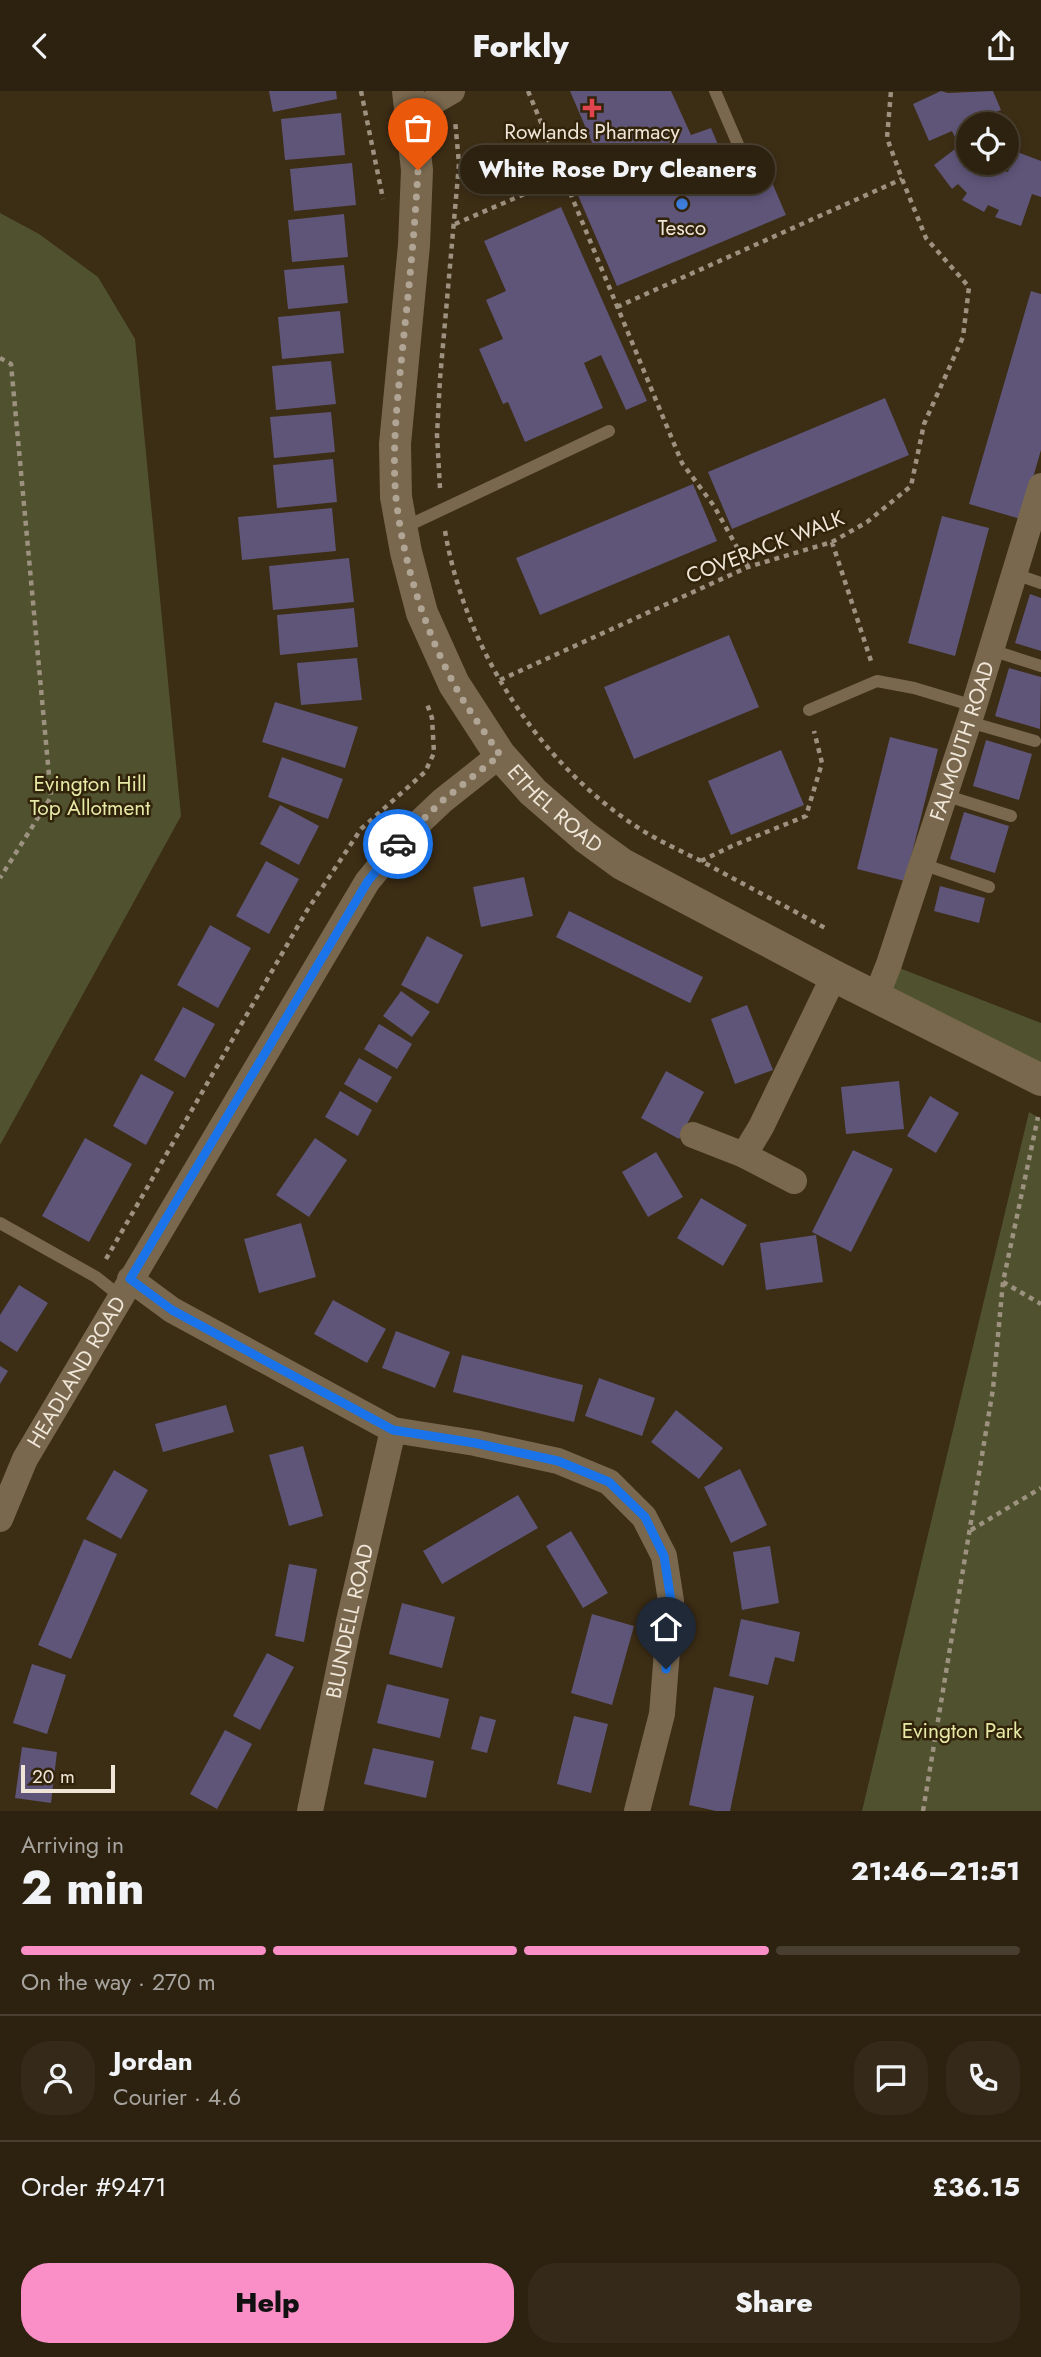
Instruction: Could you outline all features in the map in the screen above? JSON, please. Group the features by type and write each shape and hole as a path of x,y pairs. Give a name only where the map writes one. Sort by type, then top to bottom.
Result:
{"street":[{"path":"410,103 454,103"},
{"name":"ETHEL ROAD","path":"410,103 418,170 414,245 395,443 396,497 422,613 454,684 500,755 533,792 585,837 622,864 834,976 1041,1080"},
{"name":"FALMOUTH ROAD","path":"876,997 922,864 1040,496"},
{"name":"HEADLAND ROAD","path":"0,1518 25,1459 368,881 402,839 442,801 500,755"},
{"path":"744,1155 761,1127 834,976"},
{"path":"692,1135 744,1155 794,1181"},
{"path":"125,1288 172,1310 393,1430 475,1443 558,1461 609,1482 645,1517 664,1556 671,1601 662,1714 637,1811"},
{"name":"BLUNDELL ROAD","path":"310,1811 349,1621 393,1430"}],"lane":[{"path":"715,91 752,177"},
{"path":"402,529 609,432"},
{"path":"1015,574 1041,583"},
{"path":"991,650 1041,666"},
{"path":"809,710 877,681 914,688 1035,741"},
{"path":"944,795 1011,816"},
{"path":"922,864 989,887"},
{"path":"0,1223 96,1277 125,1288"}],"path":[{"path":"361,91 384,207"},
{"path":"528,91 682,463 714,506 748,567"},
{"name":"COVERACK WALK","path":"500,680 748,567 832,542 867,522 911,486 924,425 963,337 969,288 926,238 902,179 887,138 891,91"},
{"path":"454,103 459,164 437,435 441,510 450,564 468,616 500,680 534,731 577,780 640,829 827,929"},
{"path":"455,223 564,177"},
{"path":"617,307 902,179"},
{"path":"0,358 10,365 51,797 0,878"},
{"path":"832,542 877,681"},
{"path":"96,1277 306,912 361,829 425,772 433,753 432,718 422,692"},
{"path":"701,861 806,815 822,763 809,710"},
{"path":"923,1811 993,1389 1003,1282 1038,1117"},
{"path":"1003,1282 1041,1304"},
{"path":"970,1531 1041,1487"}],"green space":[{"name":"Evington Hill Top Allotment","path":"0,213 39,234 98,277 135,339 181,816 0,1145"},
{"path":"889,964 1041,1023 1041,1080 876,997"},
{"name":"Evington Park","path":"1029,1112 1041,1119 1041,1811 862,1811"}],"building":[{"path":"269,91 336,91 337,99 273,112"},
{"name":"Tesco","path":"570,91 671,91 691,135 711,128 738,192 770,178 786,215 617,286 574,186 605,173"},
{"path":"941,91 993,91 1001,110 956,112 956,140 952,131 929,141 913,104"},
{"path":"341,113 345,155 285,160 281,119"},
{"path":"956,148 956,175 1019,175 1019,153 1041,161 1041,197 1032,194 1021,226 995,217 999,210 988,205 984,212 962,200 967,193 958,184 952,189 934,165"},
{"path":"352,163 356,205 294,211 290,169"},
{"path":"561,207 647,401 626,410 601,355 584,363 603,408 525,442 508,402 503,404 479,349 503,339 486,300 506,291 484,241"},
{"path":"344,214 348,257 292,262 288,220"},
{"path":"344,265 348,303 288,309 284,270"},
{"path":"1031,291 1041,294 1041,450 1021,519 969,504"},
{"path":"340,311 344,353 282,359 278,317"},
{"path":"331,361 336,404 276,410 272,366"},
{"path":"885,398 909,455 732,529 708,472"},
{"path":"331,412 335,452 274,458 270,417"},
{"path":"333,459 337,502 277,508 273,465"},
{"path":"693,484 717,541 540,615 516,558"},
{"path":"332,508 336,551 242,560 238,517"},
{"path":"942,516 989,528 955,656 908,643"},
{"path":"349,558 354,602 273,610 269,566"},
{"path":"1030,594 1041,598 1041,651 1015,643"},
{"path":"354,608 358,647 280,655 277,615"},
{"path":"729,635 759,707 634,759 604,687"},
{"path":"357,658 362,700 301,705 297,663"},
{"path":"1009,668 1041,677 1040,729 995,716"},
{"path":"275,702 358,727 345,768 262,742"},
{"path":"890,737 938,749 905,881 857,869"},
{"path":"986,740 1032,754 1019,800 973,786"},
{"path":"781,750 804,805 731,835 708,781"},
{"path":"282,757 343,779 328,819 268,797"},
{"path":"280,805 319,826 299,865 260,844"},
{"path":"964,812 1009,826 995,873 950,859"},
{"path":"266,861 299,879 269,934 236,916"},
{"path":"524,877 533,916 481,927 473,887"},
{"path":"940,886 985,898 979,923 934,911"},
{"path":"569,911 703,977 690,1003 556,937"},
{"path":"210,925 251,948 218,1008 177,985"},
{"path":"427,936 463,955 438,1004 401,985"},
{"path":"401,991 430,1012 412,1037 383,1016"},
{"path":"747,1005 773,1070 735,1084 711,1019"},
{"path":"183,1007 215,1024 185,1078 154,1060"},
{"path":"379,1024 412,1044 397,1069 364,1049"},
{"path":"359,1058 392,1077 377,1103 344,1084"},
{"path":"666,1071 704,1092 679,1139 641,1118"},
{"path":"141,1074 174,1092 146,1145 113,1126"},
{"path":"899,1081 904,1129 846,1134 841,1087"},
{"path":"340,1091 372,1110 358,1136 325,1117"},
{"path":"930,1096 959,1113 936,1153 907,1136"},
{"path":"85,1138 132,1164 89,1242 42,1216"},
{"path":"315,1138 347,1160 309,1217 276,1195"},
{"path":"853,1150 893,1169 851,1252 812,1232"},
{"path":"656,1152 683,1197 648,1217 622,1172"},
{"path":"701,1198 747,1225 723,1266 677,1238"},
{"path":"301,1223 316,1277 259,1293 244,1239"},
{"path":"816,1235 823,1282 766,1290 760,1243"},
{"path":"19,1285 48,1303 17,1352 0,1341 0,1315"},
{"path":"333,1300 386,1329 367,1363 314,1334"},
{"path":"396,1331 450,1352 435,1388 382,1368"},
{"path":"462,1355 583,1385 574,1422 453,1392"},
{"path":"0,1366 8,1371 0,1384"},
{"path":"599,1378 655,1398 642,1436 585,1416"},
{"path":"226,1405 234,1432 163,1452 155,1424"},
{"path":"676,1410 723,1448 699,1479 651,1442"},
{"path":"303,1446 323,1516 289,1526 269,1455"},
{"path":"740,1469 767,1525 731,1543 704,1487"},
{"path":"114,1470 148,1490 121,1539 86,1519"},
{"path":"518,1495 538,1528 442,1584 423,1551"},
{"path":"571,1531 608,1593 583,1608 546,1546"},
{"path":"84,1539 117,1554 71,1659 38,1645"},
{"path":"770,1546 779,1603 742,1610 733,1552"},
{"path":"289,1564 317,1569 304,1642 275,1636"},
{"path":"402,1603 455,1617 442,1668 389,1654"},
{"path":"592,1614 634,1626 612,1705 571,1693"},
{"path":"741,1619 800,1632 794,1662 775,1657 768,1685 729,1676"},
{"path":"267,1653 294,1667 260,1730 233,1716"},
{"path":"32,1664 66,1675 47,1734 13,1723"},
{"path":"387,1684 449,1699 440,1738 377,1723"},
{"path":"714,1687 754,1696 730,1811 689,1805"},
{"path":"480,1716 496,1720 487,1753 471,1749"},
{"path":"574,1716 608,1724 591,1793 557,1784"},
{"path":"225,1730 252,1744 217,1809 190,1794"},
{"path":"22,1747 57,1752 51,1803 15,1798"},
{"path":"373,1748 434,1761 426,1798 364,1784"}],"way so far":[{"path":"398,844 442,801 500,755 454,684 422,613 406,552 396,497 395,443 399,383 414,245 418,170"}],"place":[{"name":"Rowlands Pharmacy","path":"592,108"},
{"name":"White Rose Dry Cleaners","path":"418,170"},
{"name":"Tesco","path":"682,204"}],"route":[{"path":"398,844 368,881 130,1279 172,1310 393,1430 475,1443 558,1461 609,1482 645,1517 664,1556 671,1601 666,1669"}]}
